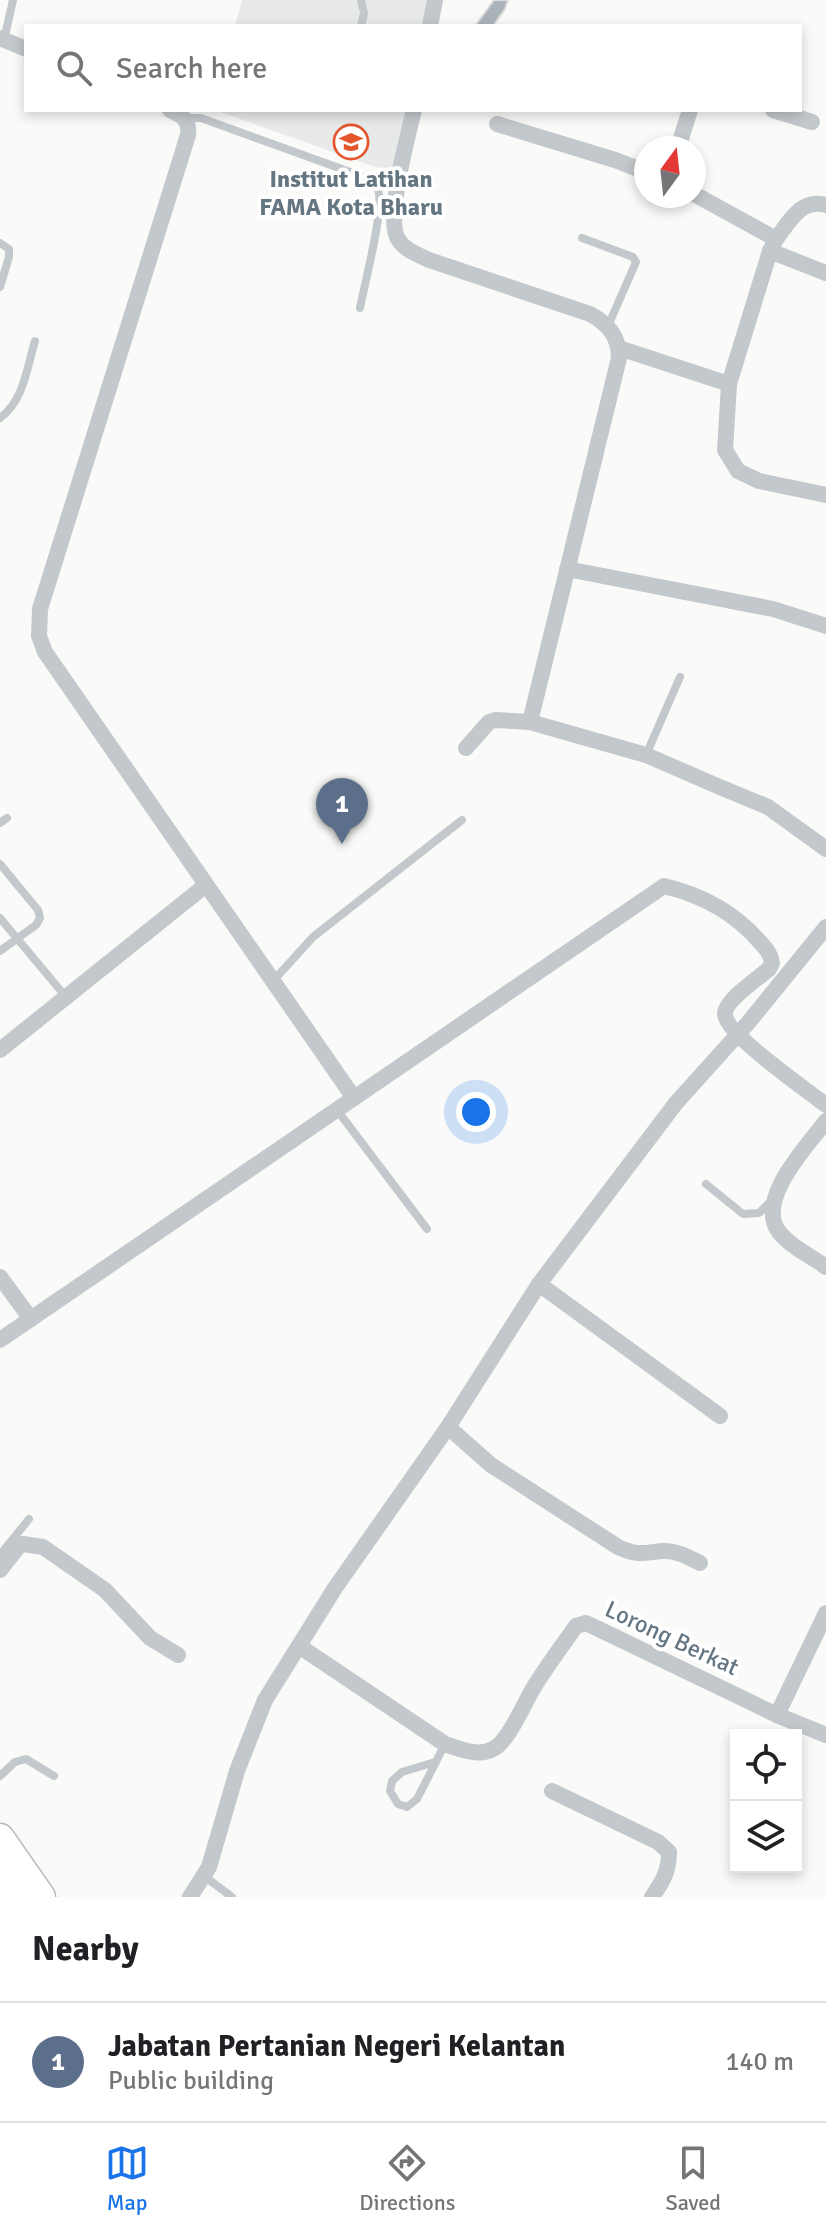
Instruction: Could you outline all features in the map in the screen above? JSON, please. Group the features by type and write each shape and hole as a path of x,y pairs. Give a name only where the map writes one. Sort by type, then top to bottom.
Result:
{"highway":[{"path":"0,1838 41,1897"},
{"path":"0,1874 15,1897"}],"street":[{"path":"430,24 435,0"},
{"path":"2,39 24,48"},
{"path":"414,112 394,206 398,239 410,251 429,260 590,314 608,326 619,348 530,722"},
{"path":"682,136 689,112"},
{"path":"780,112 812,122"},
{"path":"177,114 188,123 188,135 38,622 39,636 45,652 354,1098"},
{"path":"497,124 634,167"},
{"path":"706,202 773,245 826,273"},
{"path":"826,205 816,203 803,207 773,245 729,384 725,450 738,471 759,481 826,495"},
{"path":"619,348 729,384"},
{"path":"567,569 773,609 826,626"},
{"path":"466,748 489,722 530,722 646,755 768,807 826,849"},
{"path":"0,1050 206,885"},
{"path":"0,1340 664,886 731,913 772,958 769,969 727,1007 725,1020 737,1035 826,1105"},
{"path":"190,1897 204,1876 219,1840 237,1771 265,1700 335,1588 448,1427 539,1284 676,1103 826,927"},
{"path":"826,1121 783,1178 775,1197 773,1213 776,1227 787,1240 826,1267"},
{"path":"0,1277 31,1319"},
{"path":"539,1284 720,1416"},
{"path":"448,1427 491,1465 618,1547 635,1555 665,1550 683,1554 700,1563"},
{"path":"0,1570 18,1547 29,1543 43,1547 105,1590 150,1638 178,1655"},
{"path":"777,1715 825,1619"},
{"name":"Lorong Berkat","path":"299,1646 445,1744 478,1752 493,1750 504,1740 533,1689 580,1623 586,1623 777,1715 826,1735"},
{"path":"552,1791 658,1842 669,1852 665,1880 652,1897"}],"lane":[{"path":"2,39 13,0"},
{"path":"361,0 364,13 361,24"},
{"path":"177,114 201,118 364,177 374,184 379,191 379,209 360,308"},
{"path":"582,238 633,257 636,262 608,326"},
{"path":"0,243 9,249 9,257 0,287"},
{"path":"0,418 13,406 23,385 35,341"},
{"path":"646,755 680,677"},
{"path":"273,981 313,937 462,820"},
{"path":"0,864 40,914 36,925 0,951"},
{"path":"0,918 66,997"},
{"path":"336,1110 427,1229"},
{"path":"706,1184 743,1214 759,1213 775,1197"},
{"path":"0,1555 29,1519"},
{"path":"435,1762 402,1772 392,1781 390,1791 398,1804 407,1807 412,1804 445,1744"},
{"path":"0,1776 15,1762 26,1759 54,1776"},
{"path":"204,1876 232,1897"}],"shaded area":[{"path":"242,0 429,0 424,24 236,24"},
{"name":"Institut Latihan FAMA Kota Bharu","path":"221,112 406,112 392,173"}],"building":[{"path":"494,0 508,0 494,24 476,24"}],"place":[{"name":"Institut Latihan FAMA Kota Bharu","path":"351,142"},
{"name":"Jabatan Pertanian Negeri Kelantan","path":"342,844"}]}
